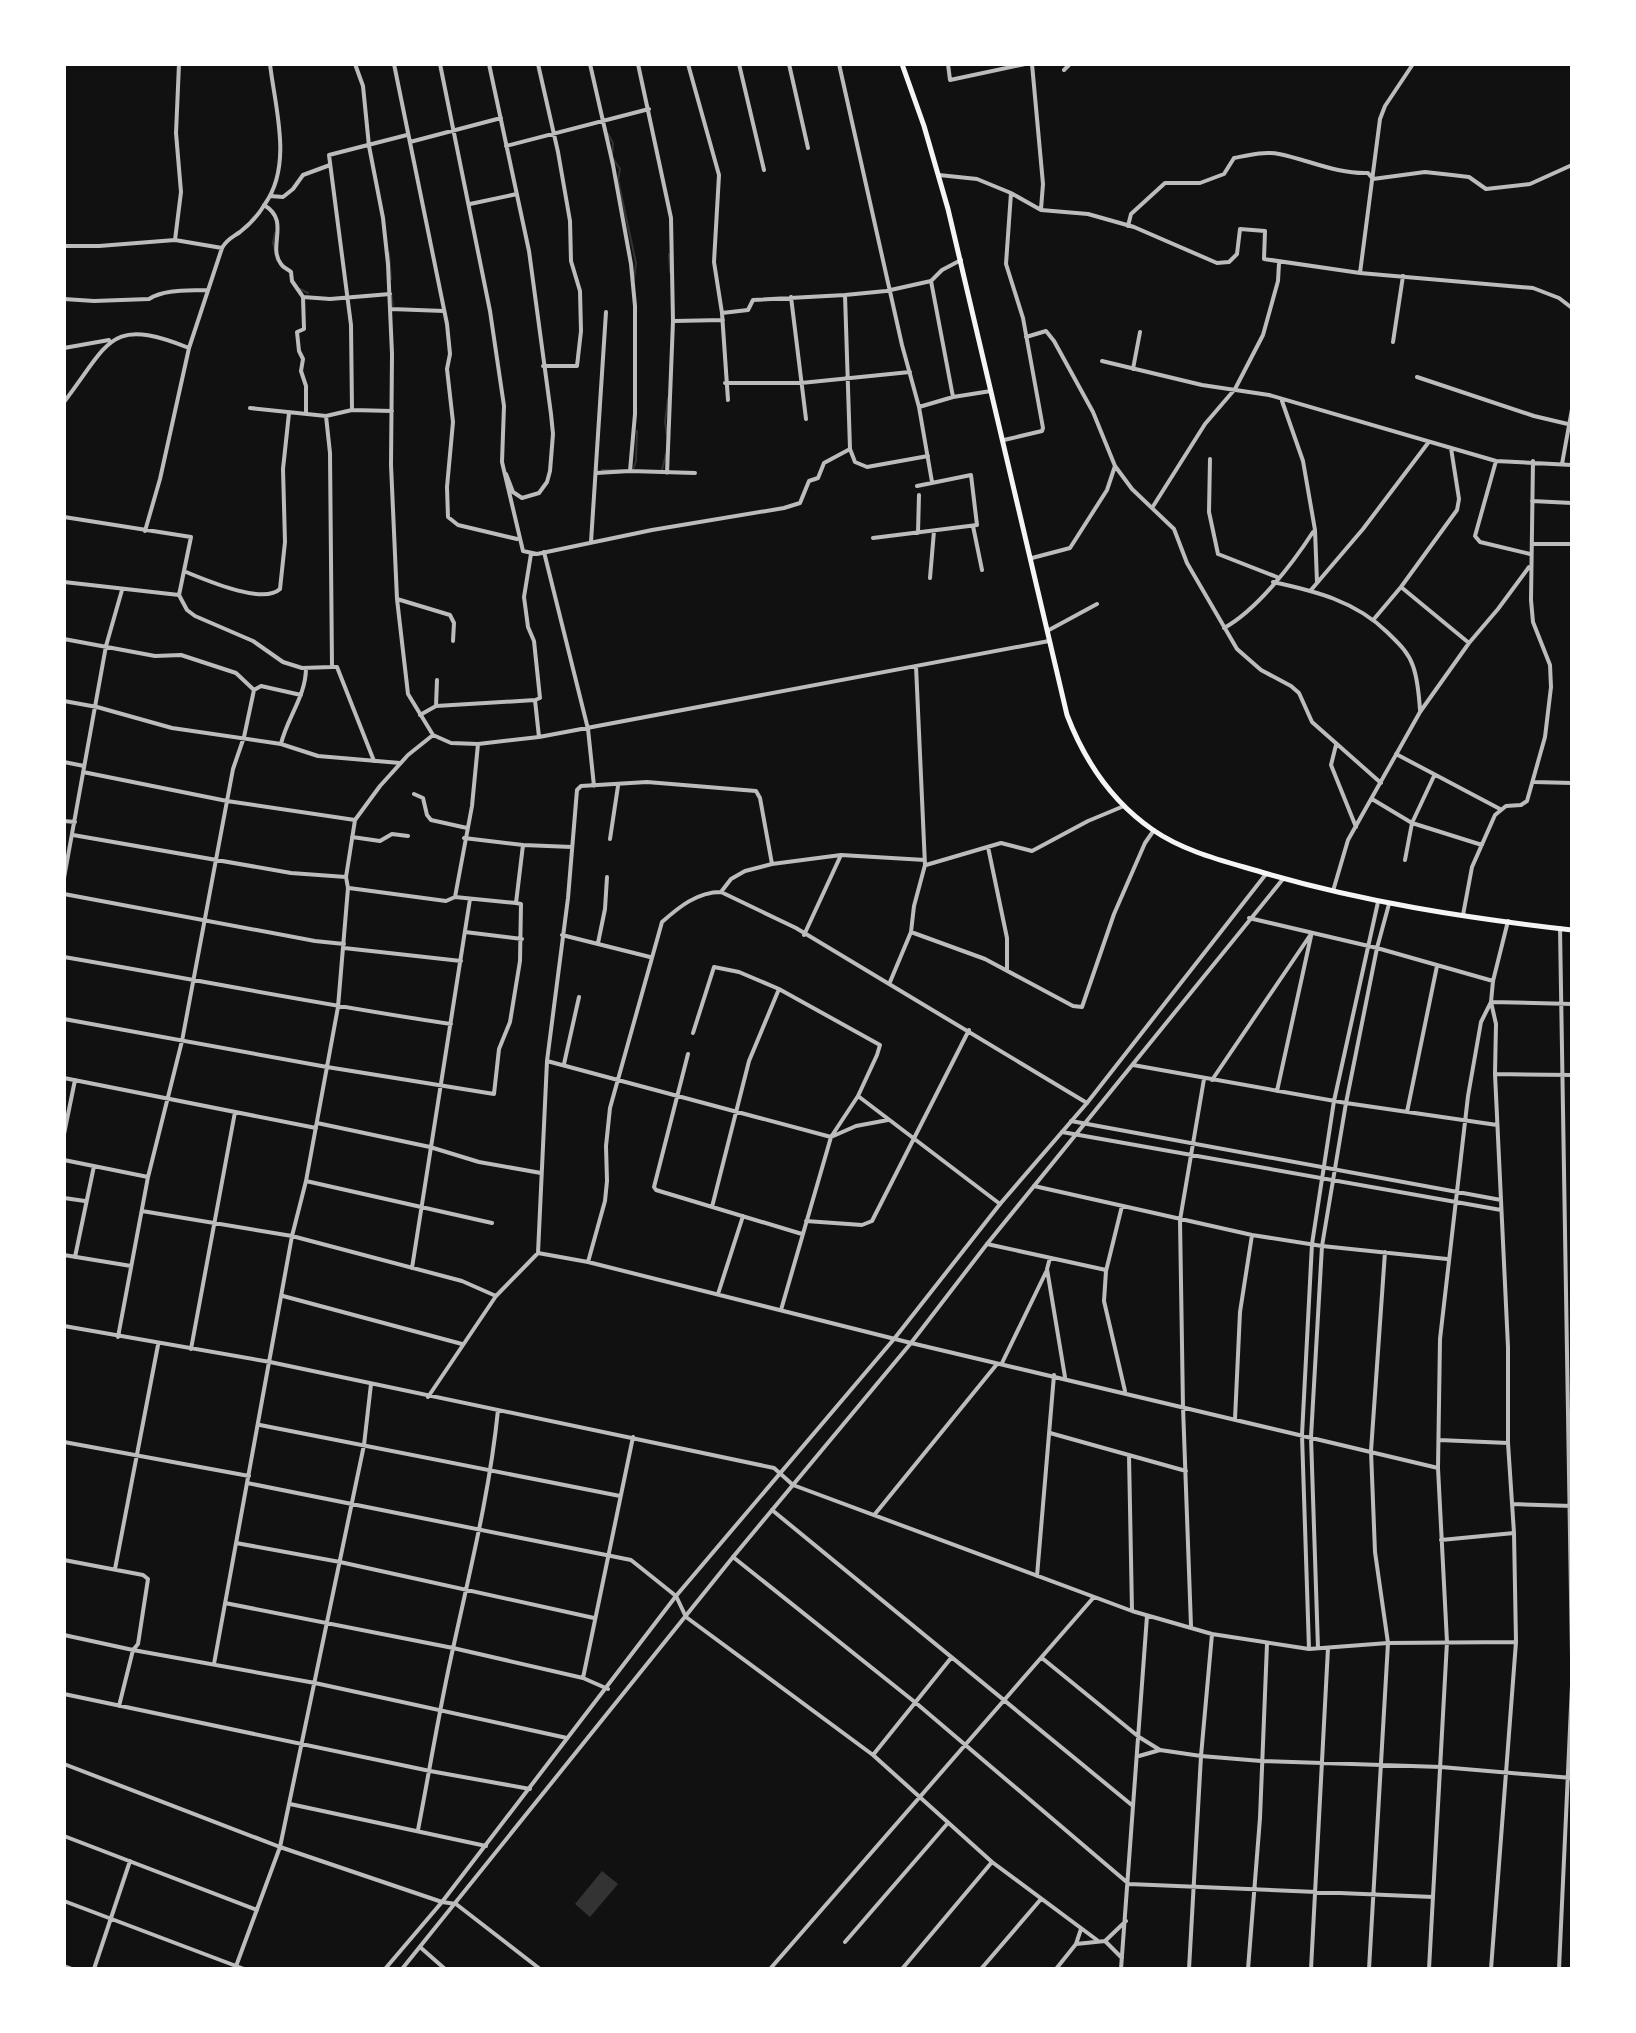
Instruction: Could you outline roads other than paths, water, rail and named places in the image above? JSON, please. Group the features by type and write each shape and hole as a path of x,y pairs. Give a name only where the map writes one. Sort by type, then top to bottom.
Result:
{"main road":[{"path":"902,64 939,175 961,260 1067,715 1089,764 1124,806 1154,830 1201,854 1283,879 1378,902 1572,930"}],"street":[{"path":"175,240 181,192 176,133 179,64"},
{"path":"145,531 160,479 189,348 222,248 225,241 237,234 264,205 278,176 280,158 270,64"},
{"path":"355,64 363,86 369,146 383,218 390,294 391,465 397,599 408,694 433,735 451,743 478,744 539,737 1051,641"},
{"path":"394,64 449,343 447,369 453,430 447,487 448,517 458,525 518,540"},
{"path":"440,64 470,204 504,406 504,472 523,551 531,554 544,552 794,505 800,503 809,481 818,478 824,463 850,449"},
{"path":"489,64 529,251 553,434 547,482 539,493 522,498 513,492 509,477 504,472"},
{"path":"538,64 570,221 571,261 580,291 581,331 577,366 542,366"},
{"path":"590,64 631,264 635,306 635,438 630,471"},
{"path":"638,64 671,218 673,321 667,473"},
{"path":"688,64 719,175 714,262 723,320 728,400"},
{"path":"739,64 764,170"},
{"path":"789,64 808,148"},
{"path":"839,64 919,407 932,482"},
{"path":"948,64 950,80 998,67 1025,64"},
{"path":"1032,64 1043,184 1041,210"},
{"path":"1064,70 1070,64"},
{"path":"1360,273 1380,119 1385,106 1413,64"},
{"path":"506,146 649,109"},
{"path":"409,142 501,118"},
{"path":"352,410 348,297 329,155 408,135"},
{"path":"1128,226 1131,214 1165,183 1200,183 1224,174 1234,158 1257,153 1278,154 1346,173 1368,173 1373,179"},
{"path":"270,196 283,197 303,175 330,165"},
{"path":"1373,179 1438,173 1469,177 1483,188 1501,189 1530,184 1572,165"},
{"path":"939,175 977,179 1041,210 1088,214 1128,226 1217,263 1229,262 1237,254 1240,229 1265,231 1264,259 1279,263 1540,289 1572,308"},
{"path":"1004,440 1042,431 1043,428 1026,337 1006,264 1011,193"},
{"path":"470,204 517,194"},
{"path":"264,205 274,214 277,223 277,249 281,264 291,272 292,281 303,297 305,324 304,329 297,332 303,359 301,371 306,386 306,414"},
{"path":"64,245 99,246 175,240 222,248"},
{"path":"722,313 748,310 753,300 845,295 931,281 942,270 961,260"},
{"path":"1152,508 1205,424 1235,389 1270,316 1279,263"},
{"path":"1393,342 1403,276"},
{"path":"931,281 953,397"},
{"path":"64,299 149,299 156,294 207,290"},
{"path":"303,297 316,299 390,294"},
{"path":"845,295 850,449 855,462 867,467 928,456"},
{"path":"791,297 806,419"},
{"path":"391,309 444,311"},
{"path":"591,542 606,312"},
{"path":"673,321 723,320"},
{"path":"1026,337 1046,331 1054,341 1093,412 1115,466 1132,489 1174,529 1187,563 1237,649 1299,693 1312,722 1381,783"},
{"path":"1133,369 1140,332"},
{"path":"64,348 112,340 131,333 146,333 189,348"},
{"path":"64,402 112,340"},
{"path":"1102,361 1202,385 1235,389 1496,461 1572,465"},
{"path":"725,383 801,383 910,372"},
{"path":"1417,377 1570,425"},
{"path":"919,407 991,391"},
{"path":"1282,401 1303,461 1315,530 1317,583"},
{"path":"250,408 326,416 352,410 392,411"},
{"path":"1562,464 1572,409"},
{"path":"186,572 235,590 267,594 280,589 285,542 283,469 289,413"},
{"path":"326,416 330,459 332,667"},
{"path":"1311,590 1428,443"},
{"path":"1374,619 1457,510 1459,499 1451,448"},
{"path":"1210,459 1209,512 1218,554 1277,577"},
{"path":"1496,461 1475,536 1480,542 1530,554"},
{"path":"1396,754 1500,809 1527,801 1550,715 1551,687 1550,665 1533,622 1530,554 1533,461"},
{"path":"1032,558 1070,548 1107,490 1115,466"},
{"path":"596,473 695,473"},
{"path":"873,538 977,525 971,475 917,486"},
{"path":"918,533 919,495"},
{"path":"1532,501 1572,503"},
{"path":"64,517 191,537 179,595 187,610 253,641 283,662 306,668 337,667 374,761"},
{"path":"973,526 982,570"},
{"path":"1224,628 1247,613 1292,563 1315,530"},
{"path":"930,578 934,531"},
{"path":"1532,544 1572,544"},
{"path":"544,552 588,729 594,786"},
{"path":"420,715 436,706 540,698 534,641 528,627 524,597 531,554"},
{"path":"1333,891 1341,860 1356,827 1420,712 1469,643 1531,565"},
{"path":"64,582 179,595"},
{"path":"1273,582 1311,590 1351,605 1374,619 1402,646 1413,665 1420,712"},
{"path":"1401,587 1469,643"},
{"path":"64,878 106,646 122,590"},
{"path":"397,599 450,615 454,623 453,641"},
{"path":"1049,630 1097,604"},
{"path":"64,639 155,656 181,655 213,663 236,673 254,690"},
{"path":"890,982 911,932 925,862 916,666"},
{"path":"281,744 306,680 306,668"},
{"path":"436,706 437,680"},
{"path":"118,1337 148,1177 182,1041 233,769 244,737 254,690 261,686 301,695"},
{"path":"535,700 539,737"},
{"path":"64,701 172,728 281,744 318,756 400,763"},
{"path":"214,1664 260,1425 292,1236 306,1181 338,1007 348,888 346,877 355,820 400,763 433,735"},
{"path":"455,897 472,806 478,744"},
{"path":"1336,745 1331,765 1356,827"},
{"path":"64,762 227,801 355,820"},
{"path":"1405,860 1412,823 1434,776"},
{"path":"428,1397 496,1296 538,1253 547,1061 568,898 577,790 581,786 661,782 756,791 760,798 772,864"},
{"path":"1534,782 1572,783"},
{"path":"610,839 618,785"},
{"path":"414,794 423,798 431,820 467,828"},
{"path":"1372,799 1412,823 1482,845"},
{"path":"721,892 731,879 745,871 772,864 841,855 925,862 1010,844 1027,852 1032,851 1124,806"},
{"path":"1463,916 1467,882 1500,809"},
{"path":"64,821 75,822"},
{"path":"911,932 985,959 1073,1006 1082,1007 1114,914 1145,843 1154,830"},
{"path":"352,837 380,841 392,834 408,836"},
{"path":"73,835 291,873 346,877"},
{"path":"464,838 572,847"},
{"path":"516,903 523,845"},
{"path":"988,847 1007,938 1007,971"},
{"path":"804,935 841,855"},
{"path":"385,1969 486,1846 676,1596 894,1339 1000,1204 1087,1103 1266,874"},
{"path":"598,943 607,877"},
{"path":"402,1969 1283,879"},
{"path":"64,1019 494,1094 499,1049 510,1022 522,939 521,904 455,897 446,901 348,888"},
{"path":"588,1262 605,1201 607,1133 617,1080 650,957 662,922 680,906 708,892 721,892 796,928 1087,1103"},
{"path":"64,894 344,946 461,961"},
{"path":"412,1268 470,899"},
{"path":"1309,1649 1302,1435 1312,1244 1334,1101 1378,902"},
{"path":"1318,1648 1311,1437 1322,1246 1346,1103 1377,948 1389,904"},
{"path":"1249,918 1377,948 1493,981"},
{"path":"1491,1969 1516,1642 1508,1443 1508,1347 1495,1074 1496,1024 1491,1002 1508,921"},
{"path":"1560,928 1563,1146 1569,1218 1572,1656"},
{"path":"465,932 522,939"},
{"path":"1212,1080 1311,934"},
{"path":"1277,1091 1311,934"},
{"path":"562,935 650,957"},
{"path":"64,957 338,1007 451,1024"},
{"path":"1407,1112 1437,966"},
{"path":"693,1033 714,967 739,972 779,989 880,1045 858,1096 831,1137 781,1310"},
{"path":"712,1207 749,1061 779,989"},
{"path":"564,1064 579,997"},
{"path":"1491,1002 1572,1004"},
{"path":"1429,1969 1447,1642 1438,1468 1440,1339 1447,1259 1466,1121 1481,1022 1491,1002"},
{"path":"805,1221 862,1225 872,1221 969,1030"},
{"path":"688,1054 654,1187 802,1234"},
{"path":"547,1061 831,1137 856,1126 888,1120"},
{"path":"1133,1065 1346,1103 1497,1125"},
{"path":"1495,1074 1572,1075"},
{"path":"64,1078 430,1147 479,1162 541,1173"},
{"path":"1191,1627 1180,1220 1204,1079"},
{"path":"64,1134 75,1080"},
{"path":"858,1096 1000,1204"},
{"path":"191,1350 235,1112"},
{"path":"1071,1121 1501,1200"},
{"path":"1062,1132 1501,1210"},
{"path":"1563,1146 1572,1146"},
{"path":"64,1160 148,1177"},
{"path":"75,1257 94,1166"},
{"path":"306,1181 492,1223"},
{"path":"1034,1186 1252,1235 1447,1259"},
{"path":"64,1198 86,1202"},
{"path":"1122,1206 1106,1271 1104,1301 1125,1392"},
{"path":"142,1211 292,1236 462,1281 496,1296"},
{"path":"718,1294 743,1216"},
{"path":"1235,1420 1240,1312 1252,1235"},
{"path":"987,1244 1106,1271"},
{"path":"1369,1969 1388,1643 1375,1552 1371,1451 1385,1252"},
{"path":"538,1253 588,1262 894,1339 1065,1377 1438,1468"},
{"path":"64,1255 131,1266"},
{"path":"875,1514 1000,1363 1050,1258"},
{"path":"1047,1269 1065,1377"},
{"path":"282,1296 462,1344"},
{"path":"64,1326 158,1345 270,1362 774,1468 793,1485 1132,1611 1212,1634 1309,1649 1388,1643 1516,1642"},
{"path":"115,1569 158,1345"},
{"path":"1037,1576 1054,1375"},
{"path":"236,1967 280,1847 290,1804 364,1445 371,1384"},
{"path":"418,1830 492,1470 498,1410"},
{"path":"260,1425 620,1496"},
{"path":"1049,1433 1186,1471"},
{"path":"583,1678 633,1437"},
{"path":"1439,1440 1508,1443"},
{"path":"64,1442 249,1476"},
{"path":"1129,1455 1132,1611"},
{"path":"247,1483 631,1560 676,1596 686,1617 873,1755 992,1862 1097,1940"},
{"path":"1512,1504 1570,1506"},
{"path":"772,1510 1133,1806"},
{"path":"1441,1540 1514,1533"},
{"path":"236,1543 340,1562 594,1618"},
{"path":"733,1557 916,1703 1129,1884 1433,1897"},
{"path":"64,1560 143,1575 148,1579 138,1644 133,1650 119,1706"},
{"path":"770,1969 1094,1597"},
{"path":"225,1603 453,1648 583,1678 608,1689"},
{"path":"1121,1969 1147,1616"},
{"path":"1189,1969 1201,1756 1212,1634"},
{"path":"64,1635 315,1683 569,1738"},
{"path":"1248,1969 1267,1644"},
{"path":"1311,1969 1328,1648"},
{"path":"873,1755 951,1658"},
{"path":"1042,1658 1139,1737 1160,1750 1261,1761 1441,1767 1570,1778"},
{"path":"1559,1969 1572,1685"},
{"path":"64,1694 530,1789"},
{"path":"1138,1756 1160,1750"},
{"path":"64,1764 280,1847 442,1902 456,1904 540,1969"},
{"path":"290,1804 486,1846"},
{"path":"845,1942 947,1824"},
{"path":"64,1836 257,1910"},
{"path":"94,1969 130,1861"},
{"path":"902,1969 992,1862"},
{"path":"981,1969 1041,1899"},
{"path":"64,1901 244,1969"},
{"path":"1105,1941 1126,1921"},
{"path":"1056,1969 1076,1944 1081,1929"},
{"path":"1076,1944 1105,1941 1122,1958"},
{"path":"420,1947 445,1969"},
{"path":"64,1966 72,1969"}],"waterway":[{"path":"608,134 613,143 612,157 620,169 618,180 636,263 634,279"},
{"path":"275,233 275,250"},
{"path":"389,253 391,279"},
{"path":"669,254 670,272"},
{"path":"300,289 308,293"},
{"path":"391,293 393,306"},
{"path":"667,435 668,398"},
{"path":"633,470 637,431"},
{"path":"662,470 666,454"},
{"path":"602,470 629,470"}]}
